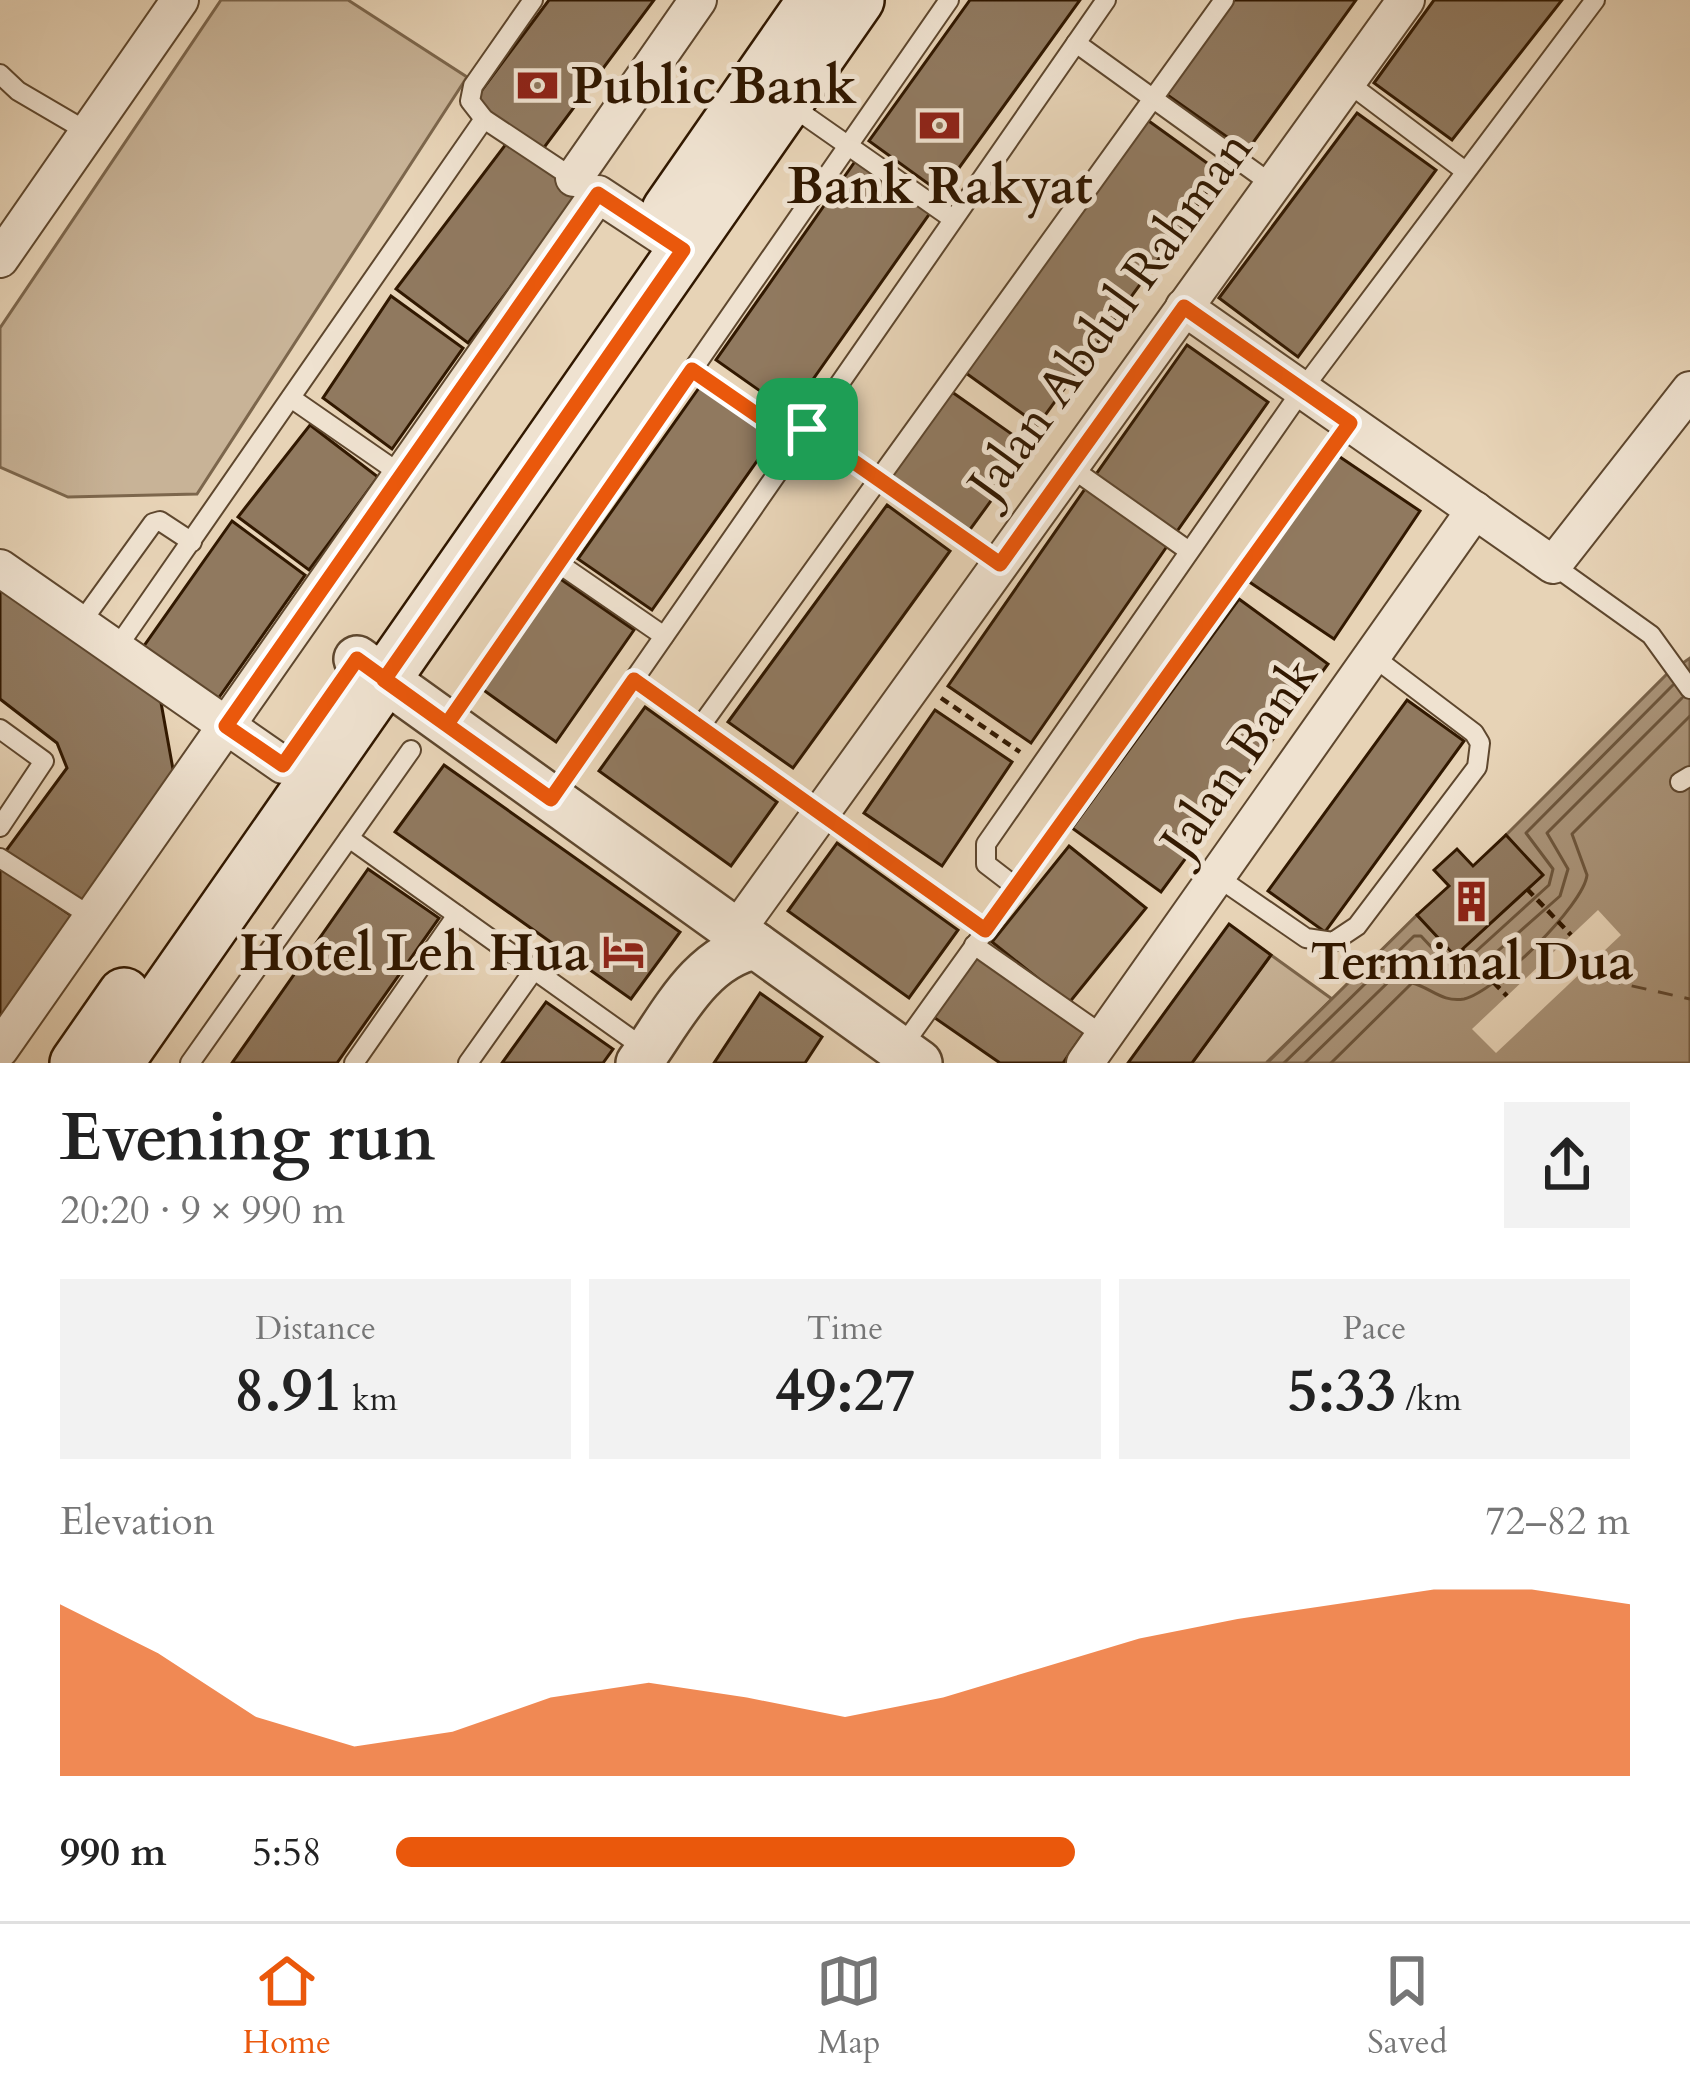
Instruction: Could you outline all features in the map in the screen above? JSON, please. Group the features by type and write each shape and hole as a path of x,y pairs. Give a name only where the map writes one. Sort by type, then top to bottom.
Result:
{"main road":[{"path":"106,1058 669,240 814,0"},
{"path":"669,240 786,103 858,0"},
{"path":"106,1058 283,765 370,669"}],"street":[{"path":"0,259 180,0"},
{"path":"0,1049 402,475 698,0"},
{"name":"Jalan Abdul Rahman","path":"644,1057 700,978 746,938 821,813 1406,0"},
{"path":"586,186 669,240"},
{"path":"1184,307 1553,565 1690,389"},
{"name":"Jalan Bank","path":"1095,1050 1475,510"},
{"path":"0,569 283,765"},
{"path":"370,669 429,737 551,799 909,1056"},
{"path":"696,903 706,942 700,978"}],"lane":[{"path":"533,0 473,86 470,101 484,119 586,186"},
{"path":"190,1063 349,838 558,563 949,0"},
{"path":"551,799 1106,0"},
{"path":"700,728 1224,0"},
{"path":"1016,887 990,868 982,851 1302,389 1595,0"},
{"path":"1076,43 1273,184"},
{"path":"0,74 18,91 88,132"},
{"path":"1347,82 1465,171"},
{"path":"786,103 953,219"},
{"path":"116,649 484,119"},
{"path":"692,370 879,479 1000,564"},
{"path":"291,398 402,475"},
{"path":"909,1056 980,938 1350,423"},
{"path":"1070,467 1189,551"},
{"path":"80,624 153,523 192,542"},
{"path":"558,563 664,636"},
{"path":"1553,565 1651,635 1690,688"},
{"path":"1216,876 1306,938 1333,942 1357,926 1478,767 1480,743 1474,733 1371,655"},
{"path":"634,680 821,813 980,938 1095,1050"},
{"path":"0,729 44,760 0,827"},
{"path":"349,838 534,970 644,1057"},
{"path":"0,858 92,917"},
{"path":"356,1062 457,915"},
{"path":"468,1063 534,970"}],"path":[{"path":"916,681 1040,766"},
{"path":"1527,889 1571,935"},
{"path":"1462,950 1507,996"}],"shaded area":[{"path":"221,0 348,0 467,77 197,494 68,497 0,467 0,328"},
{"path":"1271,955 1332,999 1266,1063 1192,1063"}],"water":[{"path":"1690,658 1690,1063 1267,1063 1417,915 1455,955 1542,876 1506,835 1667,674"}],"pier":[{"path":"1598,910 1621,935 1496,1053 1472,1029"}],"building":[{"path":"549,0 654,0 540,153 473,102"},
{"path":"970,0 1080,0 941,193 869,141"},
{"path":"1234,0 1356,0 1247,151 1166,94"},
{"path":"1434,0 1562,0 1452,140 1374,83"},
{"path":"1357,113 1436,170 1298,357 1219,298"},
{"path":"1146,119 1221,173 1038,425 963,371"},
{"path":"509,140 581,194 468,343 396,289"},
{"path":"856,160 930,213 790,412 716,360"},
{"path":"391,296 463,348 392,449 323,398"},
{"path":"1187,345 1268,402 1173,537 1092,480"},
{"path":"701,385 774,437 652,610 578,559"},
{"path":"952,392 1030,447 969,531 892,476"},
{"path":"310,425 378,477 309,570 238,517"},
{"path":"1334,453 1420,511 1334,639 1248,581"},
{"path":"1087,486 1170,542 1031,743 948,686"},
{"path":"887,505 950,551 793,768 728,722"},
{"path":"232,521 305,575 213,706 139,653"},
{"path":"559,578 634,630 556,742 482,689"},
{"path":"0,590 158,686 176,786 93,909 5,852 67,768 57,743 0,699"},
{"path":"1239,599 1328,664 1161,892 1072,828"},
{"path":"1407,700 1464,741 1325,932 1268,891"},
{"path":"645,707 777,802 731,866 599,771"},
{"path":"935,710 1012,762 942,866 864,813"},
{"path":"444,765 680,932 631,999 395,832"},
{"name":"Terminal Dua","path":"1506,835 1543,875 1455,956 1417,915 1449,886 1434,870 1457,849 1473,866"},
{"path":"837,843 958,930 909,998 788,911"},
{"path":"1069,846 1146,908 1069,1003 992,942"},
{"path":"0,867 75,918 0,1028"},
{"path":"368,869 439,918 337,1063 232,1063"},
{"path":"1229,924 1271,955 1192,1063 1128,1063"},
{"path":"975,955 1085,1031 1063,1063 1000,1063 932,1016"},
{"path":"760,993 822,1037 805,1063 714,1063"},
{"path":"546,1002 613,1049 603,1063 502,1063"}],"ferry route":[{"path":"1579,974 1690,999"}],"place":[{"name":"Public Bank","path":"537,85"},
{"name":"Bank Rakyat","path":"940,126"},
{"name":"Terminal Dua","path":"1472,902"},
{"name":"Hotel Leh Hua","path":"623,952"}],"route":[{"path":"807,429 798,443 692,370 447,724 384,680 357,659 283,765 226,726 598,194 683,250 384,680 551,799 634,680 985,930 1350,423 1184,307 1000,564 807,429"}]}
